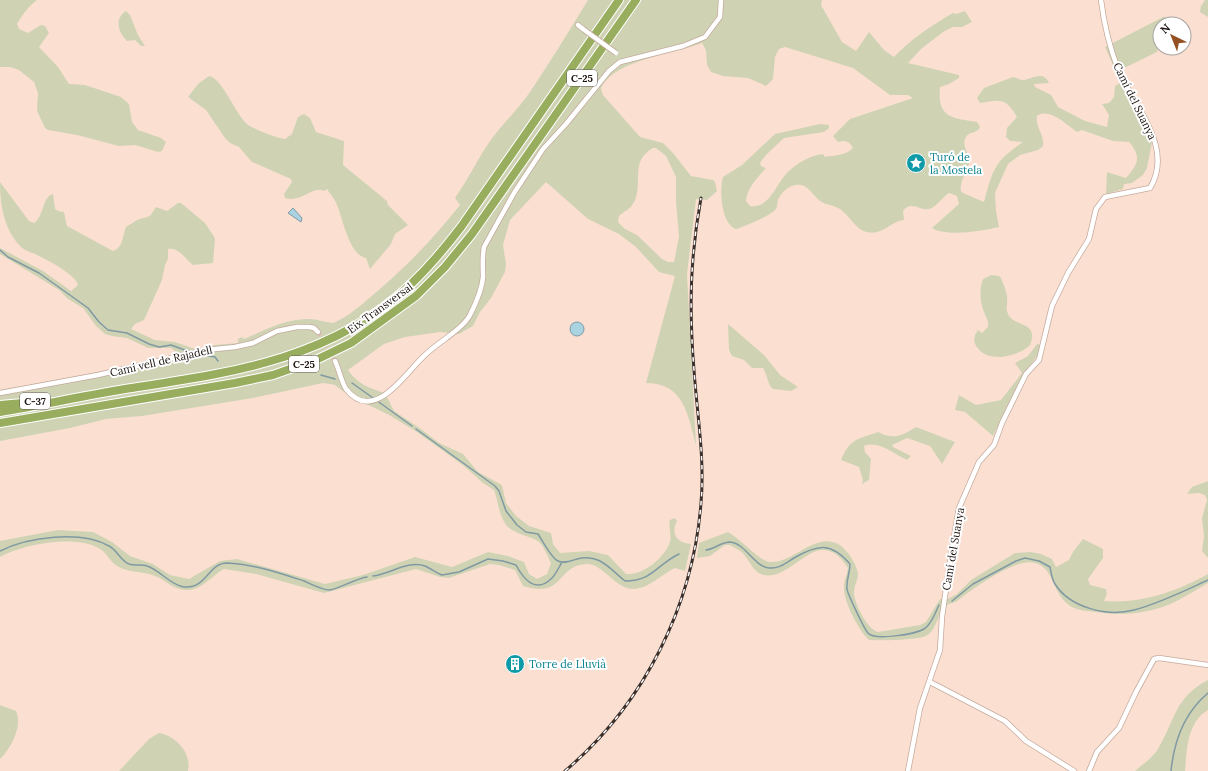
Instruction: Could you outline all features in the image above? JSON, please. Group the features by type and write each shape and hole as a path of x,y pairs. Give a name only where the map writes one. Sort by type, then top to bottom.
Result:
{"highway":[{"name":"Eix Transversal","path":"0,412 70,398 234,372 269,363 344,333 383,307 408,287 435,260 461,227 619,0"},
{"name":"Eix Transversal","path":"0,424 183,393 265,376 318,359 351,343 416,296 445,267 472,234 636,0"},
{"name":"C-37","path":"0,405 70,398"}],"street":[{"path":"335,361 343,382 349,391 363,400 373,402 387,394 424,355 464,324 470,316 480,293 483,278 482,256 484,247 498,219 543,149 566,124 609,71 622,61 683,46 705,37 720,17 721,0"},
{"name":"Camí del Suanya","path":"908,771 920,708 940,650 942,618 950,554 959,508 967,487 979,462 994,445 1002,423 1026,374 1039,360 1052,306 1065,278 1089,239 1096,209 1105,197 1150,188 1154,176 1158,154 1155,140 1119,70 1110,47 1101,0"},
{"path":"578,25 616,54 622,61"},
{"name":"Camí vell de Rajadell","path":"0,393 98,376 206,350 253,343 277,331 309,327 314,328 318,332"},
{"path":"1089,771 1097,752 1119,728 1154,659 1159,658 1208,665"},
{"path":"930,682 1005,721 1026,741 1074,771"}],"green space":[{"path":"0,0 37,0 23,14 17,24 19,29 28,33 41,25 45,26 49,33 39,47 58,67 69,84 85,85 121,97 129,104 132,122 138,130 161,138 166,142 162,151 158,152 135,145 119,146 77,135 48,130 45,128 37,111 38,93 34,82 19,70 10,67 0,67"},
{"path":"588,0 822,0 821,5 842,42 856,51 869,32 884,50 894,57 915,38 937,22 953,13 956,14 965,11 972,22 962,27 953,27 943,32 921,49 908,63 959,75 959,78 940,87 940,97 941,105 948,115 977,122 980,127 977,131 967,135 964,143 968,155 969,165 961,183 961,191 963,193 984,202 996,167 1006,155 1023,142 1010,141 1006,137 1007,128 1017,117 1010,106 1002,101 980,103 977,98 984,88 1013,77 1025,80 1037,76 1044,77 1049,83 1034,84 1035,87 1051,95 1058,107 1085,121 1107,127 1109,115 1102,104 1109,103 1114,97 1115,86 1120,83 1152,142 1147,168 1143,175 1132,183 1124,184 1123,189 1106,194 1107,172 1126,178 1136,164 1136,152 1129,142 1113,141 1082,130 1077,132 1058,118 1052,115 1042,114 1037,116 1037,120 1043,138 1043,146 1038,150 1020,155 1008,164 995,193 999,227 955,233 938,231 932,228 959,204 957,196 949,193 932,208 925,209 909,206 903,211 904,220 877,232 867,232 859,228 840,209 820,201 804,186 793,185 785,190 779,198 774,211 756,221 736,229 731,226 727,220 722,206 721,189 723,177 742,165 775,134 820,124 829,125 829,128 824,132 784,138 766,155 760,163 761,166 766,168 753,183 748,192 746,201 750,206 757,206 767,200 786,174 793,167 803,161 813,156 823,154 825,157 843,154 850,151 853,148 848,142 838,142 833,136 850,119 913,98 908,95 890,95 853,68 785,47 779,49 775,57 773,79 766,86 748,78 723,76 711,72 707,65 706,50 702,43 646,59 618,71 607,79 601,89 603,95 640,137 663,143 691,176 713,180 717,191 707,200 696,199 687,274 696,445 687,412 676,395 669,388 659,384 646,383 675,276 659,272 636,247 619,234 588,219 546,182 510,220 503,245 506,264 505,272 491,298 480,312 473,326 459,334 440,332 405,337 384,344 348,370 355,379 364,385 385,393 394,411 439,443 463,454 478,472 502,485 506,503 516,516 529,526 551,533 553,544 560,553 589,551 608,555 626,574 633,574 646,569 663,554 670,542 670,520 675,518 677,521 674,530 676,537 682,542 691,544 685,571 675,568 645,586 635,589 621,586 599,568 587,564 577,566 570,570 554,585 537,589 523,586 515,570 490,564 449,578 440,577 416,569 324,593 256,574 224,569 201,586 191,590 180,589 151,574 121,568 100,549 78,542 50,542 22,548 0,557 0,541 58,530 93,532 112,542 130,556 153,564 170,575 189,579 220,561 237,559 325,584 363,575 415,557 452,567 488,552 508,556 524,562 529,574 537,579 547,574 551,563 542,546 538,541 510,529 506,525 500,512 494,490 417,432 389,415 348,395 335,385 323,383 253,398 142,416 106,419 70,428 0,441 0,390 119,368 179,354 171,348 148,348 127,338 105,334 96,326 83,308 68,299 59,290 0,254 0,248 43,271 71,291 78,285 73,277 68,273 49,261 24,250 20,246 10,232 4,216 0,182 29,221 34,223 37,220 47,199 53,194 55,209 64,212 67,226 113,251 121,244 126,227 137,220 150,216 156,207 167,211 178,203 181,203 205,223 215,238 213,263 193,265 179,252 168,249 168,259 165,265 162,280 144,320 135,324 131,329 155,340 175,342 198,350 215,345 238,343 238,339 242,337 244,339 283,323 300,319 312,319 333,323 344,318 397,274 430,241 460,205 455,198 484,151 493,137 530,92","holes":["653,148 656,148 666,156 676,177 676,202 679,237 674,262 668,262 662,259 637,235 625,229 618,222 619,216 632,206 636,197 641,160 645,154"]},
{"path":"1205,0 1208,0 1208,17 1200,12 1201,6"},
{"path":"126,11 130,15 138,35 145,46 141,46 135,40 127,41 121,34 119,22 122,14"},
{"path":"1152,23 1152,54 1116,72 1105,47"},
{"path":"209,76 214,78 224,89 242,119 254,128 285,139 292,134 298,117 304,114 310,118 316,132 344,141 343,165 387,201 388,205 408,225 395,234 391,244 370,269 366,258 360,255 351,244 336,203 327,189 324,191 315,190 297,198 285,198 284,194 292,182 291,179 252,162 239,147 230,143 225,138 206,110 188,97 198,84"},
{"path":"991,275 999,276 1001,278 1007,296 1008,314 1015,321 1029,328 1031,332 1032,337 1030,345 1024,350 1008,356 1000,357 984,354 978,349 974,341 978,330 982,333 988,327 988,321 980,296 983,279"},
{"path":"728,324 764,355 780,375 798,387 791,391 773,389 763,368 752,368 744,360 732,356 729,350"},
{"path":"1037,344 1041,345 1037,356 1020,380 993,436 965,412 955,410 959,395 976,405 1001,400 1022,373 1015,363 1028,356"},
{"path":"916,427 955,442 942,464 930,446 907,438 892,445 893,447 911,456 907,460 881,446 864,446 865,452 871,459 869,480 862,484 863,480 859,467 841,460 848,447 855,440 878,432 888,436 902,435"},
{"path":"1208,481 1208,558 1202,551 1204,536 1202,518 1207,500 1205,495 1199,493 1187,494 1192,487"},
{"path":"728,532 760,558 770,562 787,558 820,542 829,541 841,546 854,561 857,570 858,576 854,592 859,609 870,626 878,632 920,625 926,622 940,599 948,599 957,594 971,580 1015,553 1031,552 1041,554 1052,559 1056,567 1069,560 1083,539 1103,549 1103,558 1088,579 1090,585 1106,589 1107,594 1104,601 1131,601 1144,599 1171,591 1208,574 1208,583 1178,600 1159,608 1123,614 1105,613 1081,610 1072,607 1059,594 1047,571 1034,563 1023,563 1006,569 957,601 947,605 943,609 935,626 926,636 907,639 869,640 856,623 849,608 844,593 844,582 848,568 837,555 826,550 816,551 786,570 775,574 764,575 755,570 742,553 730,545 725,545 710,556 697,558 699,543"},
{"path":"1208,680 1208,710 1201,715 1192,729 1189,737 1185,771 1135,771 1157,751 1182,702 1197,687"},
{"path":"0,705 16,711 18,723 12,743 0,759"},
{"path":"159,733 171,738 181,746 188,758 188,771 119,771 149,739"}],"water":[{"path":"293,208 302,218 301,222 288,213"},
{"path":"574,322 580,322 584,326 584,332 580,336 574,336 570,332 570,326"}],"waterway":[{"path":"0,250 8,257 39,273 88,308 99,322 108,330 127,333 149,344 159,347 171,345 190,352"},
{"path":"197,354 215,357 218,361"},
{"path":"321,375 335,379"},
{"path":"352,383 373,398"},
{"path":"376,400 412,426"},
{"path":"416,429 495,486 499,491 506,511 517,525 526,532 538,534 550,553 560,562 592,558 609,567 625,581 642,578 654,572 671,558 679,554"},
{"path":"0,551 12,546 39,539 54,537 84,538 109,546 126,563 131,565 145,565 179,586 184,587 192,587 198,584 216,567 227,563 266,569 327,590 367,577"},
{"path":"706,550 729,542 735,543 758,563 769,568 776,568 803,553 817,548 830,549 837,552 850,564 847,589 863,625 868,633 872,635 886,637 920,631 927,627 939,605"},
{"path":"952,601 973,584 1016,561 1025,558 1039,561 1050,567 1055,584 1070,599 1090,609 1102,611 1124,612 1134,610 1163,600 1208,580"},
{"path":"373,576 412,565 425,566 442,575 459,572 488,559 516,565 527,580 536,585 541,585 552,578 562,562"},
{"path":"1171,771 1175,749 1182,728 1193,709 1208,693"}],"tunnel":[{"path":"318,332 335,361"}],"railway":[{"path":"565,771 593,744 618,715 641,684 660,650 675,615 687,579 696,541 702,486 701,453 691,326 693,263 697,220 701,198"}],"place":[{"name":"Turó de la Mostela","path":"916,163"},
{"name":"Torre de Lluvià","path":"515,664"}]}
